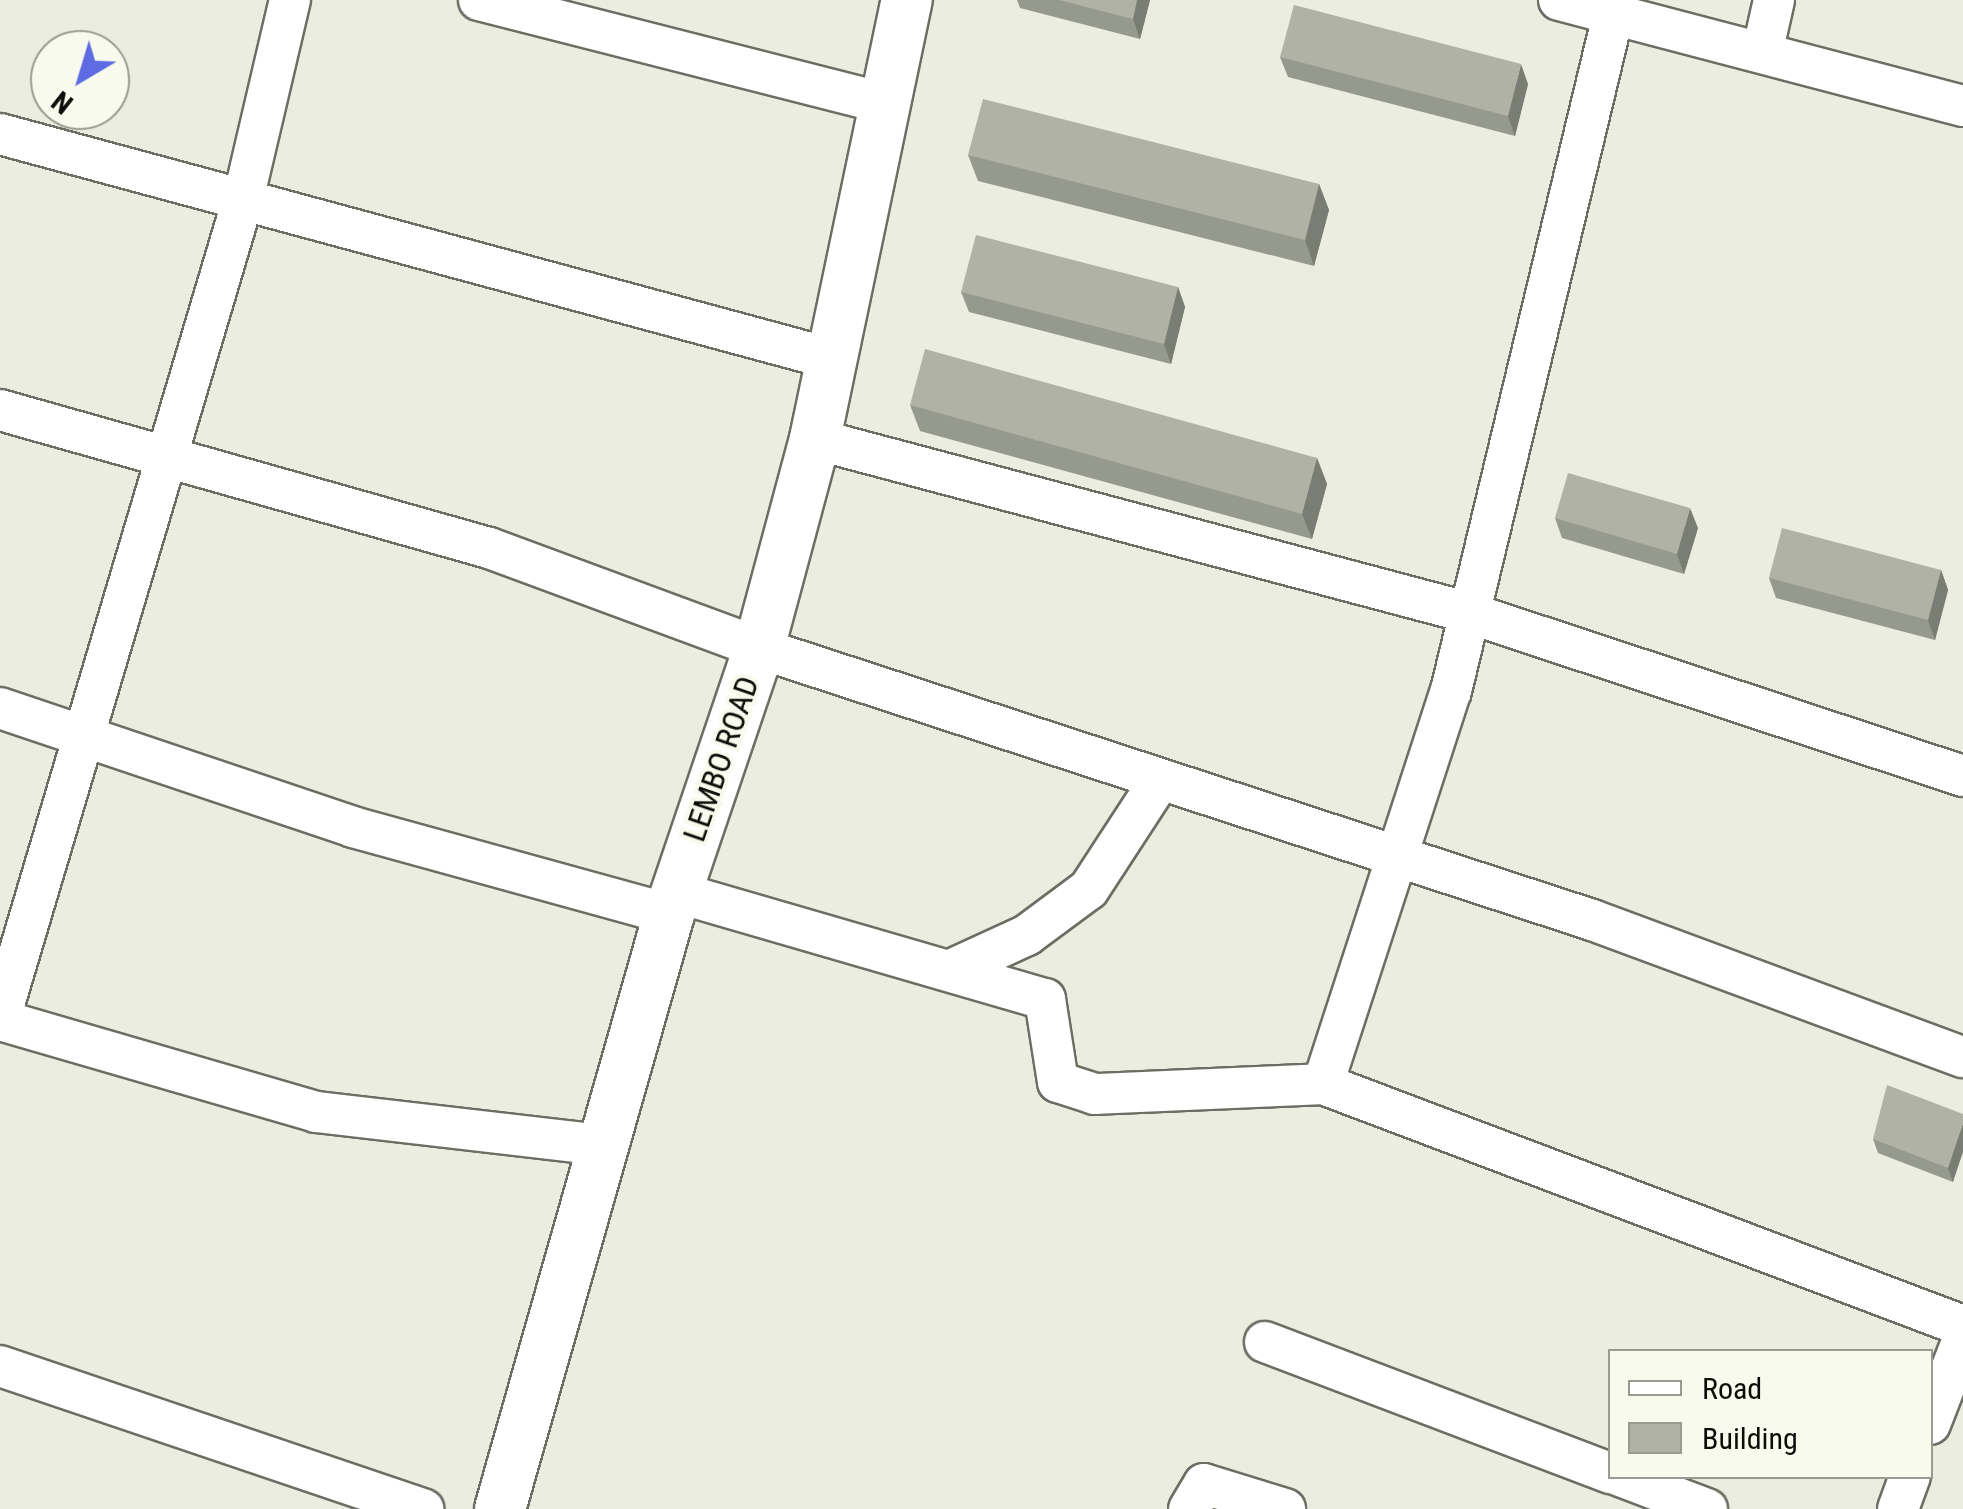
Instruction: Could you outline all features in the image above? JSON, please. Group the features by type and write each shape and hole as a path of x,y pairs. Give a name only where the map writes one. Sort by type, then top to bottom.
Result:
{"street":[{"path":"290,0 244,200 0,1019 316,1112 602,1144"},
{"path":"479,0 888,104"},
{"name":"LEMBO ROAD","path":"500,1509 673,903 759,648 815,439 907,0"},
{"path":"1558,0 1763,49 1963,106"},
{"path":"1763,49 1774,0"},
{"path":"1324,1084 1393,858 1451,690 1466,612 1613,14"},
{"path":"0,134 832,359"},
{"path":"0,410 489,548 759,648 1158,783 1592,920 1963,1057"},
{"path":"815,439 1466,612 1963,776"},
{"path":"0,708 353,827 950,970 1045,999 1058,1082 1095,1094 1324,1084 1963,1326"},
{"path":"950,970 1027,935 1089,889 1158,783"},
{"path":"1933,1416 1963,1339"},
{"path":"1264,1342 1608,1472"},
{"path":"0,1366 423,1509"},
{"path":"1628,1479 1706,1509"},
{"path":"1898,1509 1909,1479"},
{"path":"1189,1509 1204,1484 1285,1509"}],"building":[{"path":"1059,0 1137,0 1133,19"},
{"path":"1294,5 1521,64 1508,116 1280,57"},
{"path":"983,99 1319,184 1305,240 968,155"},
{"path":"976,235 1178,287 1164,344 961,292"},
{"path":"925,349 1317,458 1302,514 910,405"},
{"path":"1568,473 1690,508 1677,554 1555,518"},
{"path":"1782,528 1941,570 1928,620 1769,578"},
{"path":"1887,1085 1963,1114 1948,1168 1873,1139"}]}
